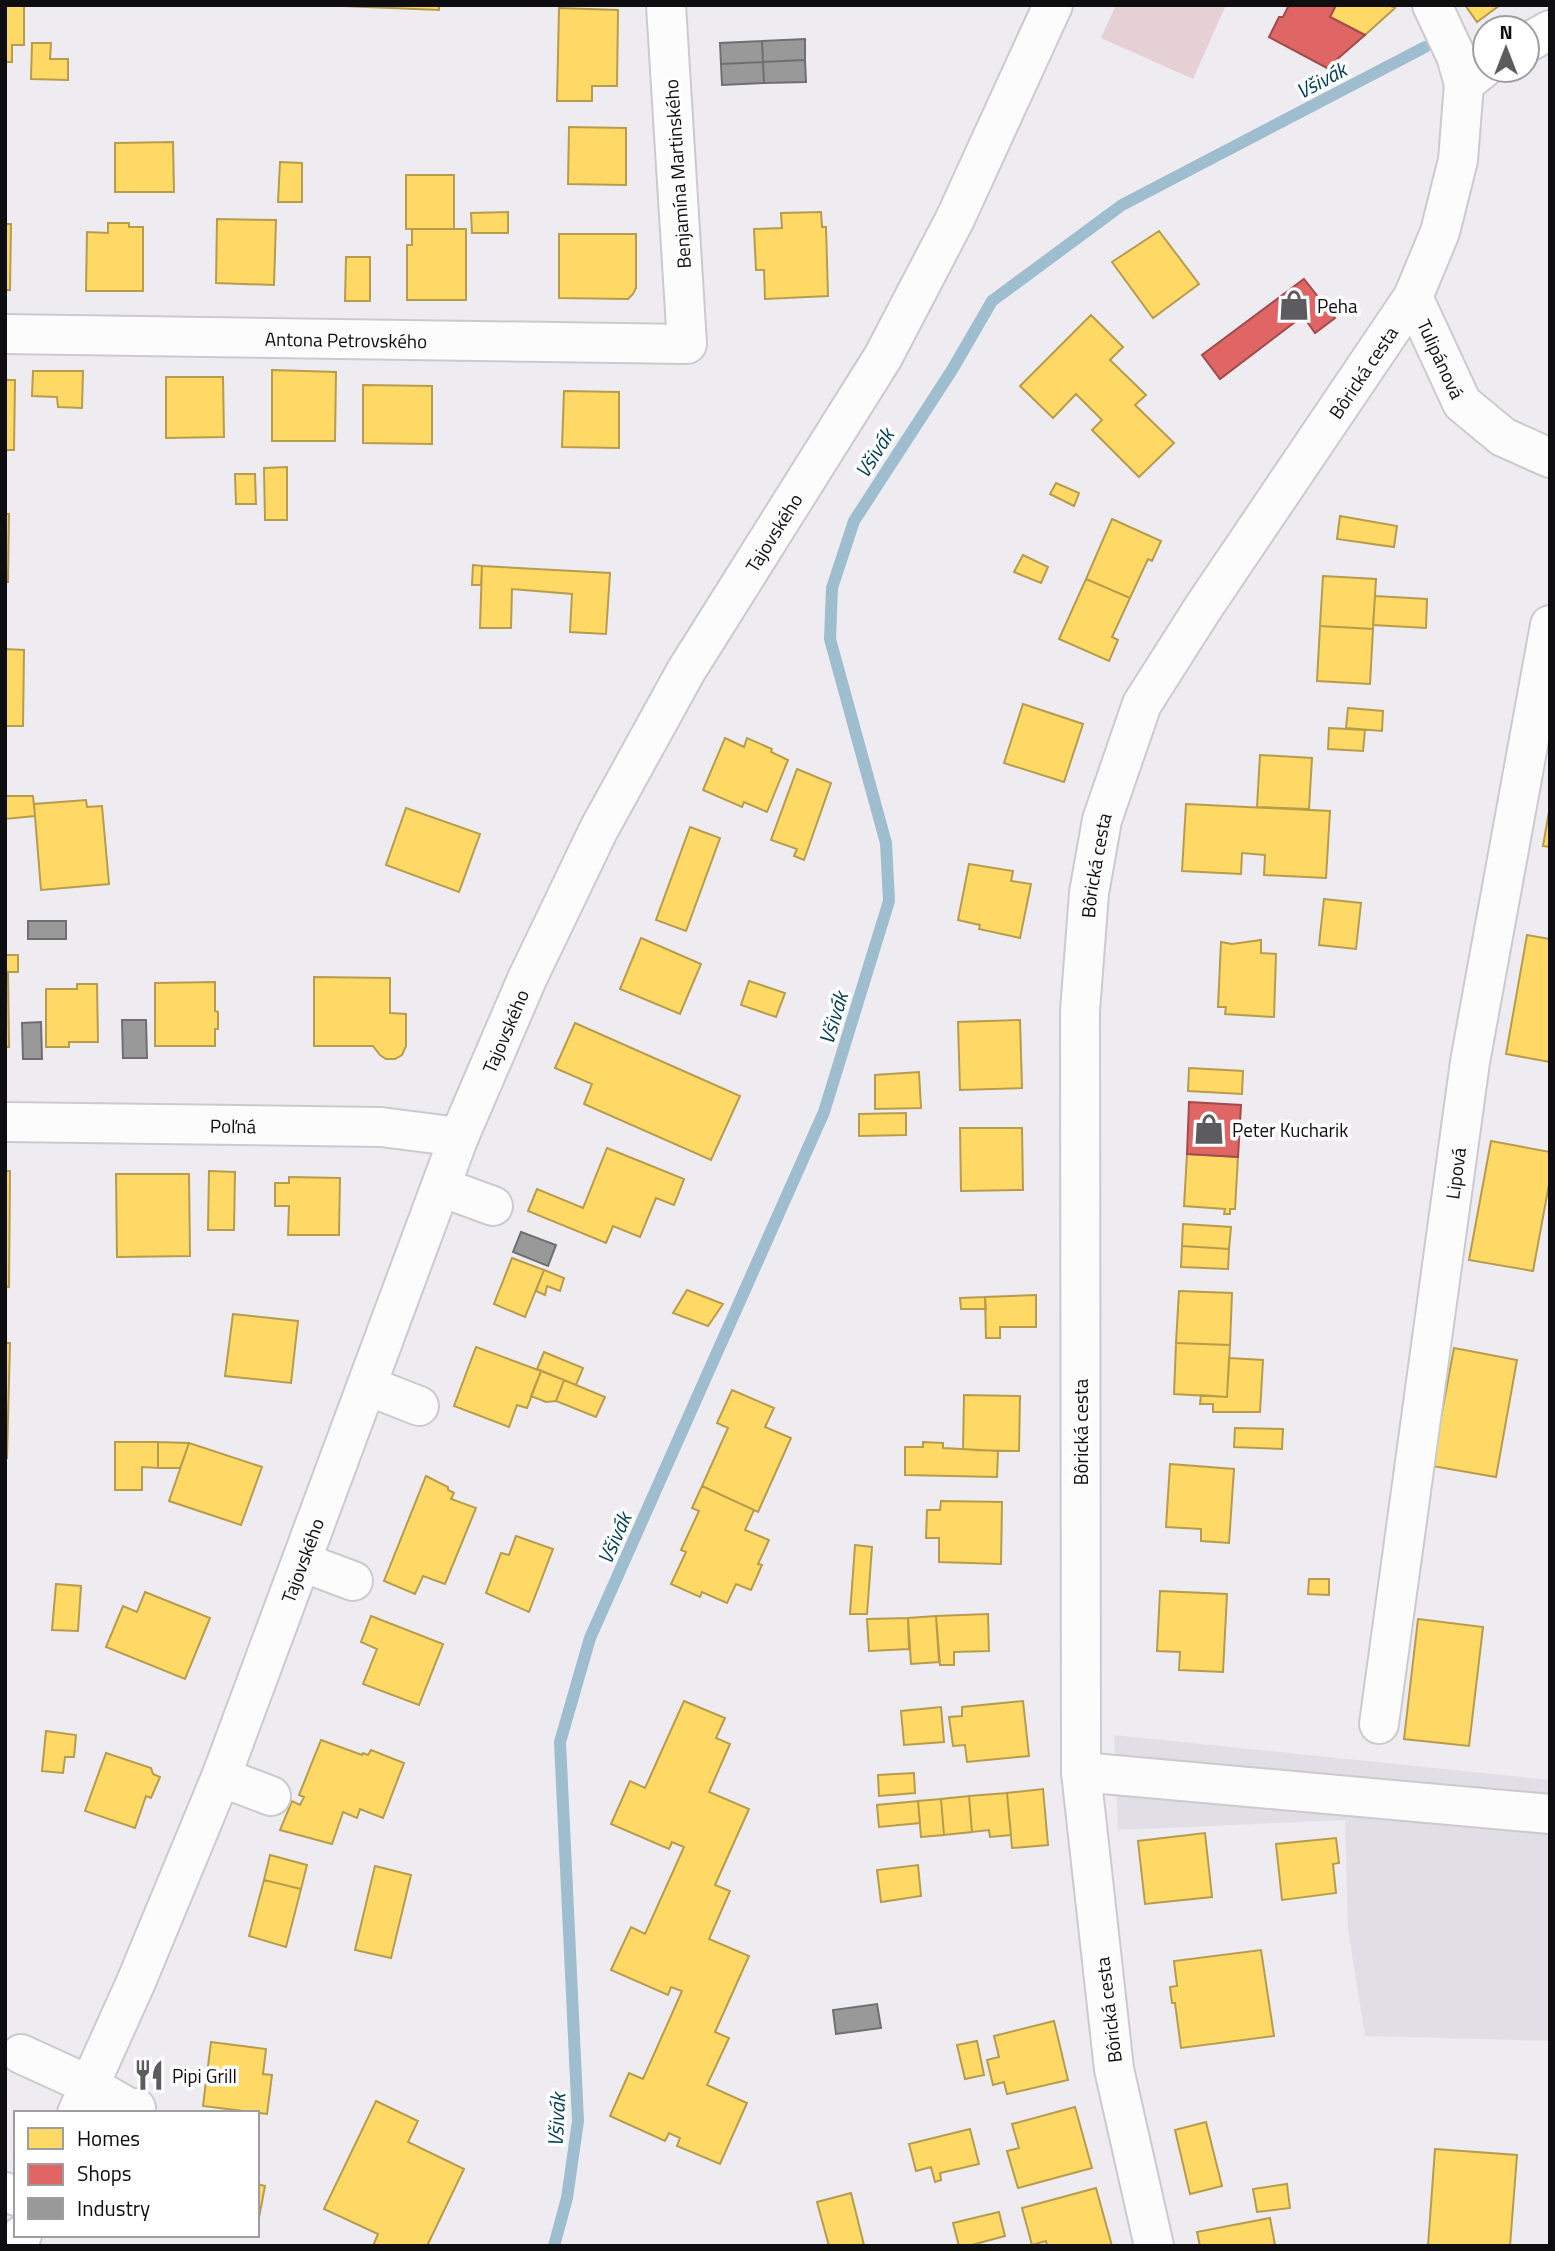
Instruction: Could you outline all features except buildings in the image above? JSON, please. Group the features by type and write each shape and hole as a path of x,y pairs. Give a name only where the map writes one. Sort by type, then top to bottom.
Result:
{"street":[{"name":"Benjamína Martinského","path":"666,5 687,344"},
{"name":"Tajovského","path":"83,2099 136,1982 221,1777 459,1137 527,979 599,829 686,671 883,357 955,219 1053,5"},
{"path":"1435,11 1468,69"},
{"name":"Bôrická cesta","path":"1154,2246 1114,2069 1081,1772 1080,1011 1089,893 1102,820 1142,704 1203,608 1413,297 1440,232 1458,160 1468,69"},
{"name":"Tulipánová","path":"1413,297 1462,403 1503,437 1550,458"},
{"name":"Antona Petrovského","path":"5,334 687,344"},
{"name":"Lipová","path":"1379,1724 1470,1062 1550,625"},
{"name":"Poľná","path":"5,1122 381,1127 459,1137"},
{"path":"440,1187 493,1206"},
{"path":"368,1386 419,1406"},
{"path":"302,1562 353,1581"},
{"path":"1081,1772 1550,1814"},
{"path":"221,1777 271,1796"},
{"path":"21,2054 83,2099 136,2108"}],"shaded area":[{"path":"1116,5 1226,5 1193,79 1101,38"},
{"path":"1114,1735 1550,1780 1550,2041 1365,2036 1348,1929 1345,1820 1118,1830"}],"waterway":[{"name":"Všivák","path":"554,2246 567,2198 578,2121 560,1742 590,1638 824,1112 889,901 886,843 830,639 832,588 854,521 952,370 992,301 1122,205 1425,47"}],"place":[{"name":"Peha","path":"1294,305"},
{"name":"Peter Kucharik","path":"1209,1129"},
{"name":"Pipi Grill","path":"149,2075"}]}
